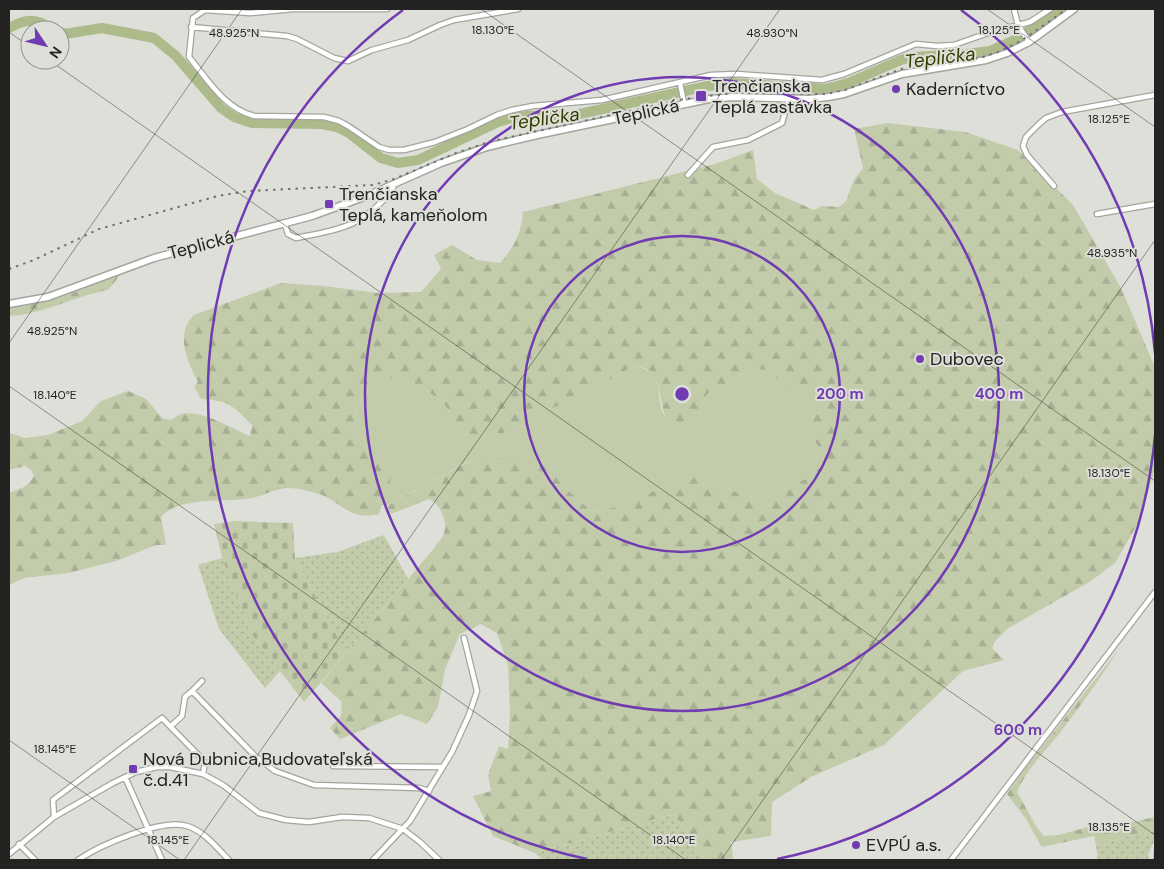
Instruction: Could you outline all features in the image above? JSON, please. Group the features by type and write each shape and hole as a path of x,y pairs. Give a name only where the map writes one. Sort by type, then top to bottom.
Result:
{"main road":[{"name":"Teplická","path":"9,304 48,297 184,249 285,224 334,208 487,147 684,100 733,97 817,99 839,95 902,74 986,60 1006,53 1074,9"}],"street":[{"path":"387,9 286,10 250,13 205,10 193,18 189,57 220,96 231,106 244,113 254,116 324,116 344,123 379,147 389,150 404,150 435,142 512,110 533,106 602,100 681,84 691,79 711,75 736,74 822,80 844,74 916,44 946,47 1030,22 1050,9"},
{"path":"191,27 287,36 297,39 334,58 348,61 372,50 408,40 454,20 518,9"},
{"path":"1014,9 1018,25 1027,39"},
{"path":"681,84 684,100"},
{"path":"1054,186 1027,155 1023,146 1026,137 1039,124 1046,118 1062,112 1155,95"},
{"path":"688,176 713,147 748,140 782,123 788,98"},
{"path":"285,224 288,234 296,238 343,228 372,212 393,189 393,184"},
{"path":"1097,214 1155,204"},
{"path":"951,860 1155,592"},
{"path":"373,860 403,830 429,791 444,767 469,715 477,692 464,638"},
{"path":"170,726 182,716 185,697 202,681"},
{"path":"192,691 255,756 275,771 314,785 419,788 429,791"},
{"path":"54,817 53,800 162,718 205,762 203,774"},
{"path":"333,766 444,767"},
{"path":"9,854 54,817 124,777 157,767 187,770 203,774 223,784 259,813 286,820 309,822 342,817 369,818 403,830 420,842 439,860"},
{"path":"124,777 162,860"},
{"path":"78,860 113,842 166,824 187,826 205,836 229,860"},
{"path":"19,844 35,860"},
{"path":"956,854 958,860"}],"green space":[{"path":"888,123 965,132 1018,150 1073,205 1121,288 1155,367 1155,468 1140,520 1115,563 1091,581 1007,629 995,641 992,648 1004,660 963,671 884,745 811,777 772,802 771,836 731,842 733,858 704,860 674,814 535,853 493,836 473,796 491,791 488,775 499,746 508,749 510,713 508,665 497,633 481,624 460,634 445,669 438,707 427,724 401,714 340,739 330,728 341,716 342,702 321,683 435,547 444,533 444,518 440,509 433,501 429,499 391,514 387,512 389,505 470,461 509,458 546,461 561,484 592,512 616,507 656,490 698,476 741,494 761,499 810,477 822,465 824,455 813,438 810,428 812,418 828,406 817,381 790,390 782,385 769,370 750,369 733,381 707,394 701,408 702,420 696,426 684,430 676,430 672,429 665,415 657,382 653,375 646,369 633,366 580,398 549,409 513,432 492,434 470,442 463,439 445,405 423,387 396,377 372,384 357,406 353,435 372,454 393,470 389,484 381,494 382,505 379,514 368,516 352,513 325,496 292,488 284,488 251,498 188,503 168,511 161,517 166,545 156,545 116,561 68,573 24,578 9,585 9,493 26,485 34,476 31,470 25,466 9,470 9,433 25,438 48,435 82,421 101,401 128,391 146,399 162,418 171,420 181,414 198,414 217,420 250,436 252,425 240,413 225,403 201,399 194,386 198,382 187,357 184,340 188,323 194,315 281,283 378,293 421,292 441,269 434,255 452,245 477,260 500,263 510,251 516,239 521,227 523,212 715,164 753,150 757,179 775,193 814,210 822,206 839,207 846,201 854,180 863,168 854,129"},
{"path":"122,273 108,290 83,296 46,309 9,316 9,308 53,299"},
{"path":"633,366 644,369 655,378 664,415 672,429 676,430 684,430 696,426 702,420 701,408 707,394 733,381 750,369 769,370 782,385 817,381 828,406 812,418 810,428 813,438 824,455 822,465 810,477 761,499 741,494 698,476 656,490 616,507 592,512 561,484 546,461 469,461 389,505 382,505 381,494 389,484 392,470 353,435 357,406 372,384 396,377 423,387 445,405 463,439 470,442 492,434 513,432 549,409 580,398"},
{"path":"236,521 293,523 295,558 346,653 304,702 252,635 223,561 214,524"},
{"path":"384,535 408,579 346,653 295,558 337,552"},
{"path":"222,558 252,635 280,671 265,688 219,629 198,565"},
{"path":"1120,648 1060,733 1031,768 1017,792 1036,826 1044,836 1155,817 1155,830 1096,845 1094,836 1042,847 1026,819 1007,794 1019,776"},
{"path":"674,814 704,860 543,860 535,853"},
{"path":"1155,830 1155,839 1148,855 1149,860 1098,860 1096,845"}],"waterway":[{"name":"Teplička","path":"70,33 102,28 154,38 176,56 221,108 234,117 252,123 321,124 337,127 349,133 381,158 398,163 418,160 498,122 512,118 575,115 708,86 731,83 825,89 848,83 912,57 990,51 1019,38 1059,9"},
{"name":"Teplička","path":"9,28 20,23"},
{"path":"1154,860 1155,847"}],"railway":[{"path":"9,269 34,260 99,229 218,196 248,191 373,185 394,179 456,153 492,141 684,99 734,93 826,94 845,90 901,69 980,58 1021,41 1067,9"}],"place":[{"name":"Kaderníctvo","path":"896,89"},
{"name":"Trenčianska Teplá zastávka","path":"701,96"},
{"name":"Trenčianska Teplá, kameňolom","path":"329,204"},
{"name":"Dubovec","path":"920,359"},
{"name":"Nová Dubnica,Budovateľská č.d.41","path":"133,769"},
{"name":"EVPÚ a.s.","path":"856,845"}]}
